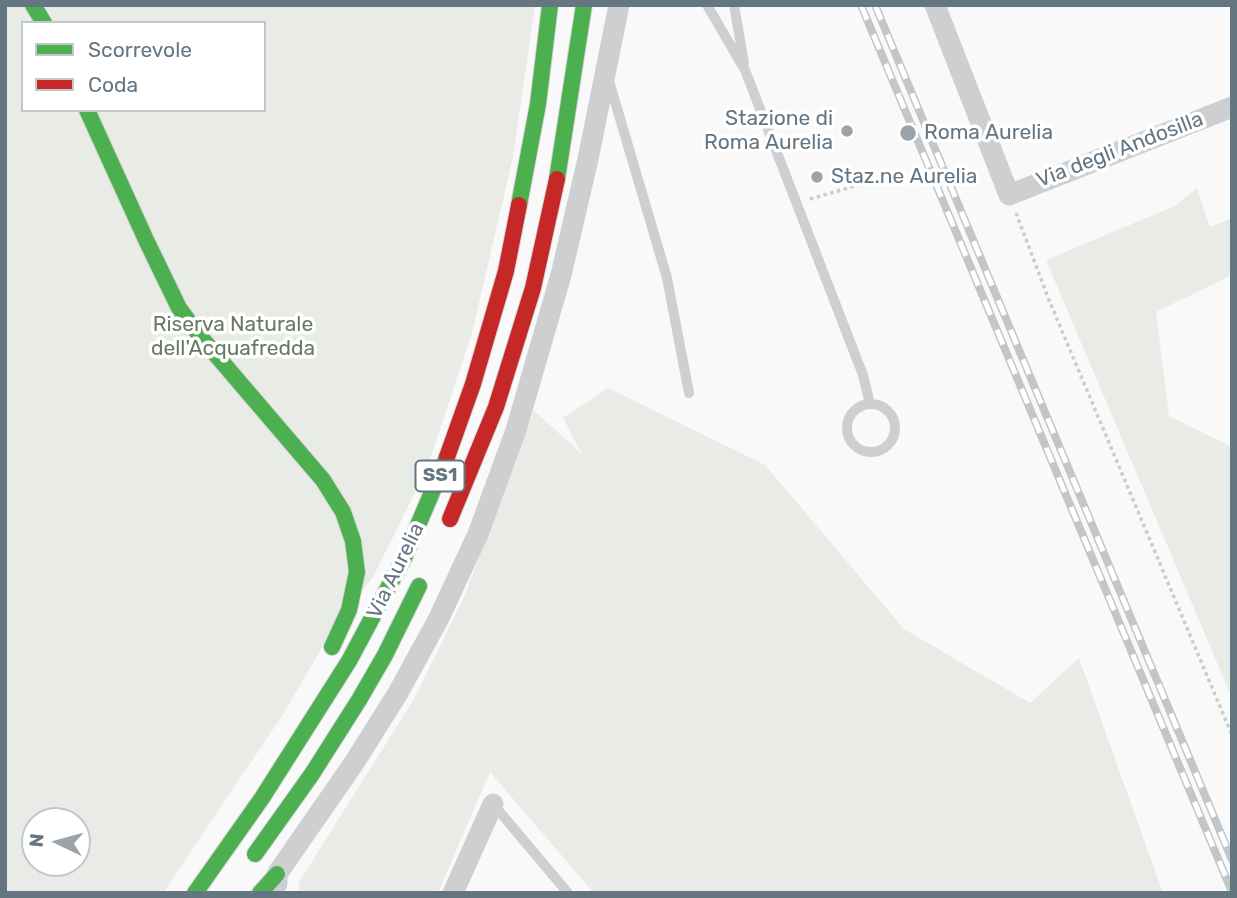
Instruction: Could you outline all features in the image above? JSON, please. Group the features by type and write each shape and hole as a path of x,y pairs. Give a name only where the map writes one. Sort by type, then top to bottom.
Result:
{"main road":[{"path":"33,5 43,21"},
{"name":"Via Aurelia","path":"195,893 251,815 337,682 404,558 437,483 473,384 506,271 536,115 550,5"},
{"name":"Via Aurelia","path":"446,530 496,407 533,288 554,201 584,5"},
{"path":"88,112 179,308 323,480 343,512 353,541 357,572 349,610 326,659"},
{"name":"Via Aurelia","path":"248,863 312,774 359,700 423,577"},
{"path":"186,893 209,845"},
{"path":"260,893 277,883"}],"street":[{"path":"277,883 398,693 439,618 478,534 516,430 561,275 619,5"},
{"path":"935,5 1009,195"},
{"path":"1197,119 1232,100"},
{"name":"Via degli Andosilla","path":"1009,195 1232,107"},
{"path":"453,893 493,804"}],"lane":[{"path":"707,5 745,69 863,375 870,404"},
{"path":"734,5 745,69"},
{"path":"606,73 667,278 689,393"},
{"path":"870,404 888,411 895,428 890,443 875,452 867,452 852,443 847,427 854,412 870,404"},
{"path":"493,804 568,893"}],"path":[{"path":"796,203 869,182"},
{"path":"1009,195 1049,300 1232,735"}],"green space":[{"name":"Riserva Naturale dell'Acquafredda","path":"5,5 535,5 513,157 472,333 427,468 373,577 331,632 282,716 163,893 5,893"},
{"path":"1197,188 1210,227 1232,218 1232,275 1156,312 1169,416 1232,447 1232,698 1046,260 1175,206"},
{"path":"608,388 765,465 904,629 1030,703 1079,658 1163,893 594,893 490,772 438,893 299,893 299,882 414,699 464,597 534,411 582,454 563,418"}],"railway":[{"path":"861,5 1232,892"},
{"path":"875,5 1232,860"}],"traffic: fast":[{"path":"33,5 43,21"},
{"path":"519,205 538,104 550,5"},
{"path":"557,179 584,5"},
{"path":"88,112 147,242"},
{"path":"147,242 179,308 323,480 343,512 353,541 357,572 349,610 332,647"},
{"path":"195,893 262,798 349,661 404,558 447,457"},
{"path":"255,854 312,774 359,700 419,586"},
{"path":"260,893 277,874"}],"traffic: jam":[{"path":"450,519 496,407 533,288 557,179"},
{"path":"447,457 473,384 506,271 519,205"}],"place":[{"name":"Stazione di Roma Aurelia","path":"847,131"},
{"name":"Roma Aurelia","path":"908,133"},
{"name":"Staz.ne Aurelia","path":"817,177"}]}
